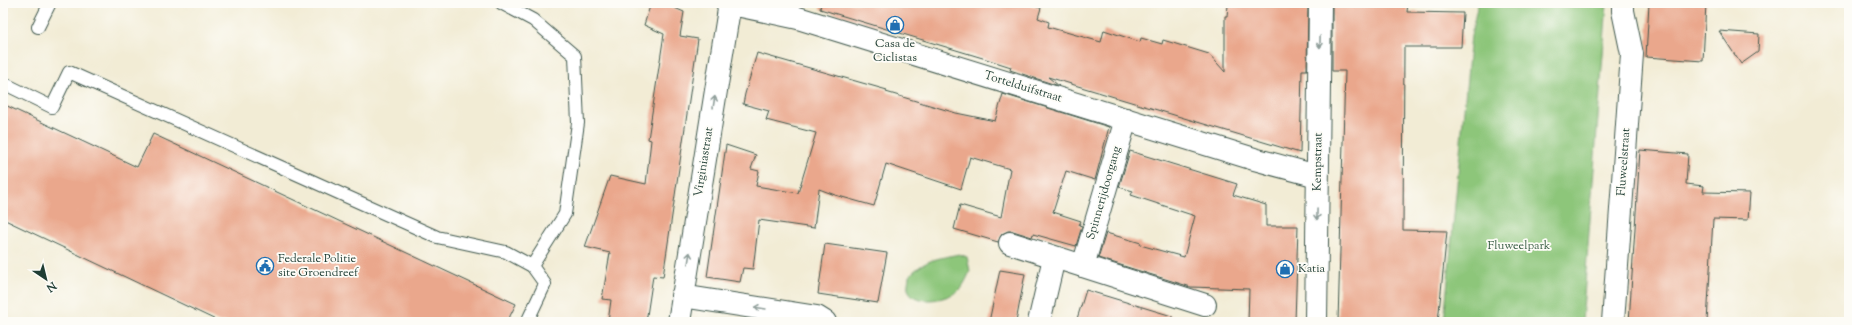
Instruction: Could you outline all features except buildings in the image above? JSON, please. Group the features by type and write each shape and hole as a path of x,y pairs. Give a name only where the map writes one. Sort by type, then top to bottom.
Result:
{"street":[{"name":"Tortelduifstraat","path":"729,3 798,18 1254,159 1318,176"},
{"name":"Virginiastraat","path":"679,322 729,3"},
{"name":"Kempstraat","path":"1316,322 1320,3"},
{"name":"Fluweelstraat","path":"1613,322 1632,54 1622,11 1623,3"},
{"name":"Spinnerijdoorgang","path":"1083,266 1126,119"},
{"path":"1010,243 1204,305"},
{"path":"1040,322 1054,258"},
{"path":"682,296 817,317 825,322"}],"lane":[{"path":"38,28 50,3"},
{"path":"502,3 533,20 575,56 578,123 565,214 532,266"},
{"path":"3,83 52,107 69,72 437,237 506,252 532,266 545,284 527,322"}],"green space":[{"name":"Fluweelpark","path":"1478,3 1607,3 1582,322 1444,322 1471,35"},
{"path":"959,254 967,257 970,271 961,288 950,295 933,300 925,300 912,295 908,289 909,276 915,270 932,260"}],"place":[{"name":"Casa de Ciclistas","path":"895,25"},
{"name":"Federale Politie site Groendreef","path":"265,266"},
{"name":"Katia","path":"1285,269"}]}
